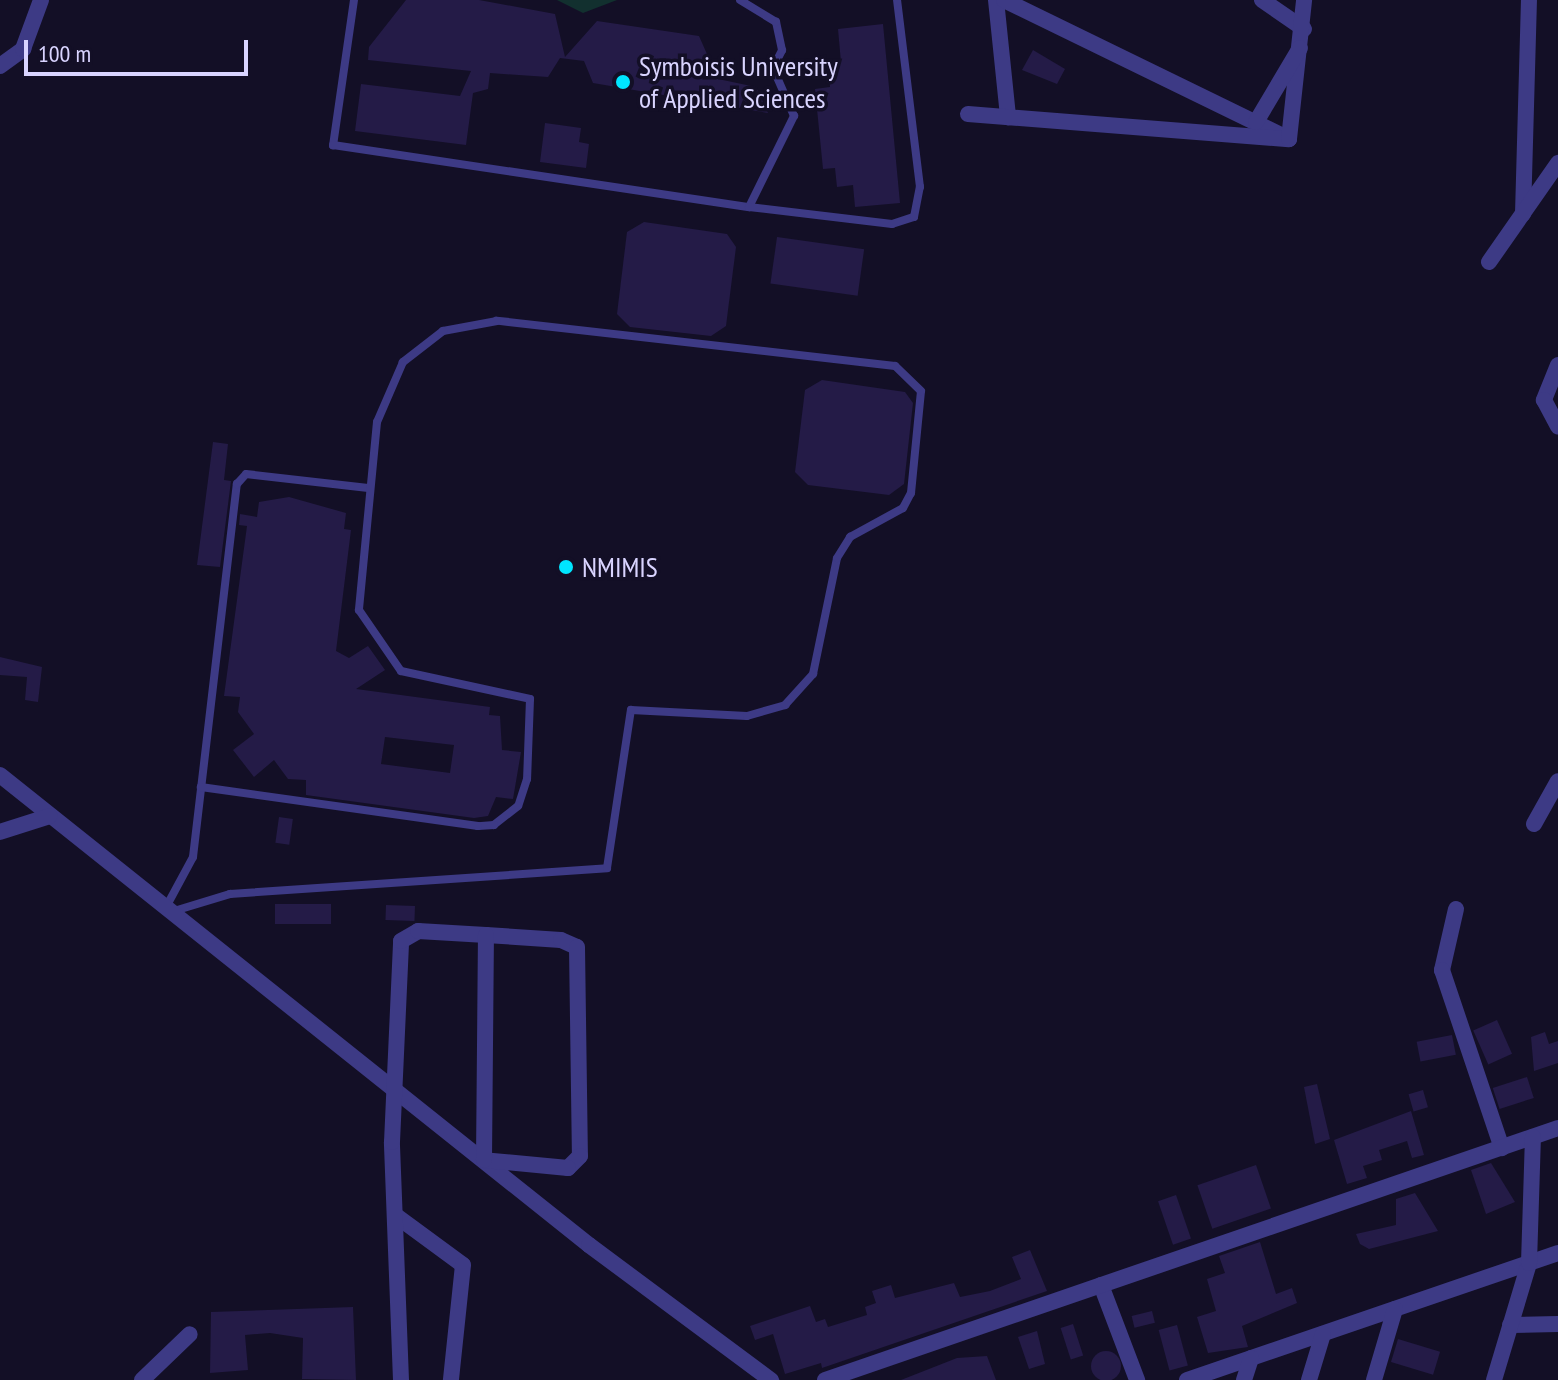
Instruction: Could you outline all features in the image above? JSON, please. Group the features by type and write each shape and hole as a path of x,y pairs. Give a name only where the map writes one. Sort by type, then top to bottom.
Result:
{"street":[{"path":"0,66 23,49 41,0"},
{"path":"996,0 1008,117"},
{"path":"1004,0 1289,139"},
{"path":"1262,0 1303,36"},
{"path":"1289,139 1303,36 1304,0"},
{"path":"1523,214 1529,0"},
{"path":"1256,122 1303,36"},
{"path":"968,114 1289,139"},
{"path":"1489,262 1558,163"},
{"path":"1558,365 1544,400 1558,426"},
{"path":"0,775 395,1092 771,1380"},
{"path":"1534,824 1558,781"},
{"path":"0,832 50,816"},
{"path":"1456,909 1442,970 1502,1148"},
{"path":"401,1380 395,1215 395,1092 401,941 418,931 561,940 577,947 582,959 576,1165 484,1160"},
{"path":"484,1160 486,935"},
{"path":"825,1380 1558,1128"},
{"path":"1494,1380 1529,1263 1533,1137"},
{"path":"395,1215 463,1265 451,1380"},
{"path":"1187,1380 1558,1253"},
{"path":"1101,1285 1137,1380"},
{"path":"1374,1380 1395,1309"},
{"path":"1510,1325 1558,1324"},
{"path":"142,1380 190,1334"},
{"path":"1309,1380 1323,1334"},
{"path":"1244,1380 1251,1358"}],"lane":[{"path":"354,0 333,145 749,207 892,224 914,217 920,187 897,0"},
{"path":"740,0 776,22 782,50 773,68 794,116 749,207"},
{"path":"167,911 230,894 607,868 631,710 747,716 795,695 813,674 837,558 850,537 903,508 911,493 921,391 895,366 497,321 443,331 403,362 377,422 358,597 363,620 401,671 530,699 527,779 518,806 494,825 478,826 201,787"},
{"path":"167,911 190,869 241,476 368,488"}],"green space":[{"path":"557,0 617,0 583,13"}],"building":[{"path":"406,0 479,0 555,14 565,57 597,21 699,36 718,79 756,87 768,113 593,83 584,61 560,58 548,77 490,73 488,89 473,93 466,145 355,131 361,84 460,96 471,71 368,60 369,47"},
{"path":"883,24 900,203 855,207 853,185 837,187 835,168 823,169 815,89 830,87 828,63 841,62 838,29"},
{"path":"1033,50 1065,69 1057,84 1022,70"},
{"path":"545,123 581,128 579,142 589,144 586,168 540,162"},
{"path":"644,222 727,234 736,247 726,326 711,336 630,327 617,314 627,232"},
{"path":"777,237 864,249 858,296 770,284"},
{"path":"822,380 905,392 913,403 904,484 889,495 808,485 795,472 805,390"},
{"path":"213,442 228,444 224,480 231,481 220,567 197,565"},
{"path":"289,497 346,513 344,529 351,530 336,651 349,658 368,646 385,670 356,689 490,707 489,715 500,716 502,750 521,752 513,799 496,797 488,816 474,818 306,795 306,780 288,779 274,760 254,777 233,750 254,734 238,712 240,697 224,696 247,526 239,525 240,514 257,517 259,502","holes":["385,737 454,745 450,773 381,764"]},
{"path":"0,657 42,667 38,702 25,700 27,677 0,675"},
{"path":"279,817 293,819 289,845 275,843"},
{"path":"275,904 331,904 331,924 275,924"},
{"path":"386,905 415,906 414,921 385,920"},
{"path":"1497,1020 1512,1054 1488,1064 1473,1031"},
{"path":"1545,1032 1549,1044 1558,1041 1558,1063 1534,1071 1531,1037"},
{"path":"1452,1035 1456,1055 1420,1062 1417,1042"},
{"path":"1527,1077 1534,1098 1500,1109 1493,1088"},
{"path":"1317,1084 1330,1139 1315,1144 1304,1087"},
{"path":"1423,1090 1428,1107 1414,1111 1409,1094"},
{"path":"1411,1111 1424,1155 1412,1158 1407,1141 1379,1150 1382,1160 1363,1166 1367,1178 1347,1184 1334,1140"},
{"path":"1491,1163 1515,1202 1486,1214 1471,1170"},
{"path":"1256,1165 1271,1208 1212,1229 1197,1185"},
{"path":"1415,1193 1438,1231 1369,1249 1360,1244 1356,1234 1396,1225 1396,1199"},
{"path":"1176,1195 1191,1238 1173,1245 1158,1201"},
{"path":"1260,1242 1276,1294 1292,1288 1297,1303 1242,1326 1248,1347 1208,1353 1197,1317 1216,1311 1207,1279 1225,1273 1219,1256"},
{"path":"1030,1250 1047,1291 822,1368 821,1363 785,1374 773,1334 755,1340 750,1326 810,1306 816,1322 825,1319 828,1327 867,1315 865,1307 876,1303 872,1291 891,1285 895,1298 954,1283 960,1297 990,1291 1021,1279 1012,1257"},
{"path":"353,1307 356,1380 302,1379 303,1338 270,1333 245,1335 248,1370 210,1373 211,1312"},
{"path":"1152,1311 1155,1323 1135,1328 1132,1316"},
{"path":"1073,1324 1083,1355 1071,1359 1061,1328"},
{"path":"1177,1325 1188,1366 1170,1370 1159,1330"},
{"path":"1037,1331 1045,1364 1029,1369 1018,1337"},
{"path":"1398,1339 1440,1352 1433,1375 1391,1362"},
{"path":"1106,1351 1117,1355 1121,1366 1117,1377 1106,1381 1095,1377 1091,1366 1095,1355"},
{"path":"987,1356 996,1380 901,1380 957,1358"}],"place":[{"name":"Symboisis University of Applied Sciences","path":"623,82"},
{"name":"NMIMIS","path":"566,567"}]}
